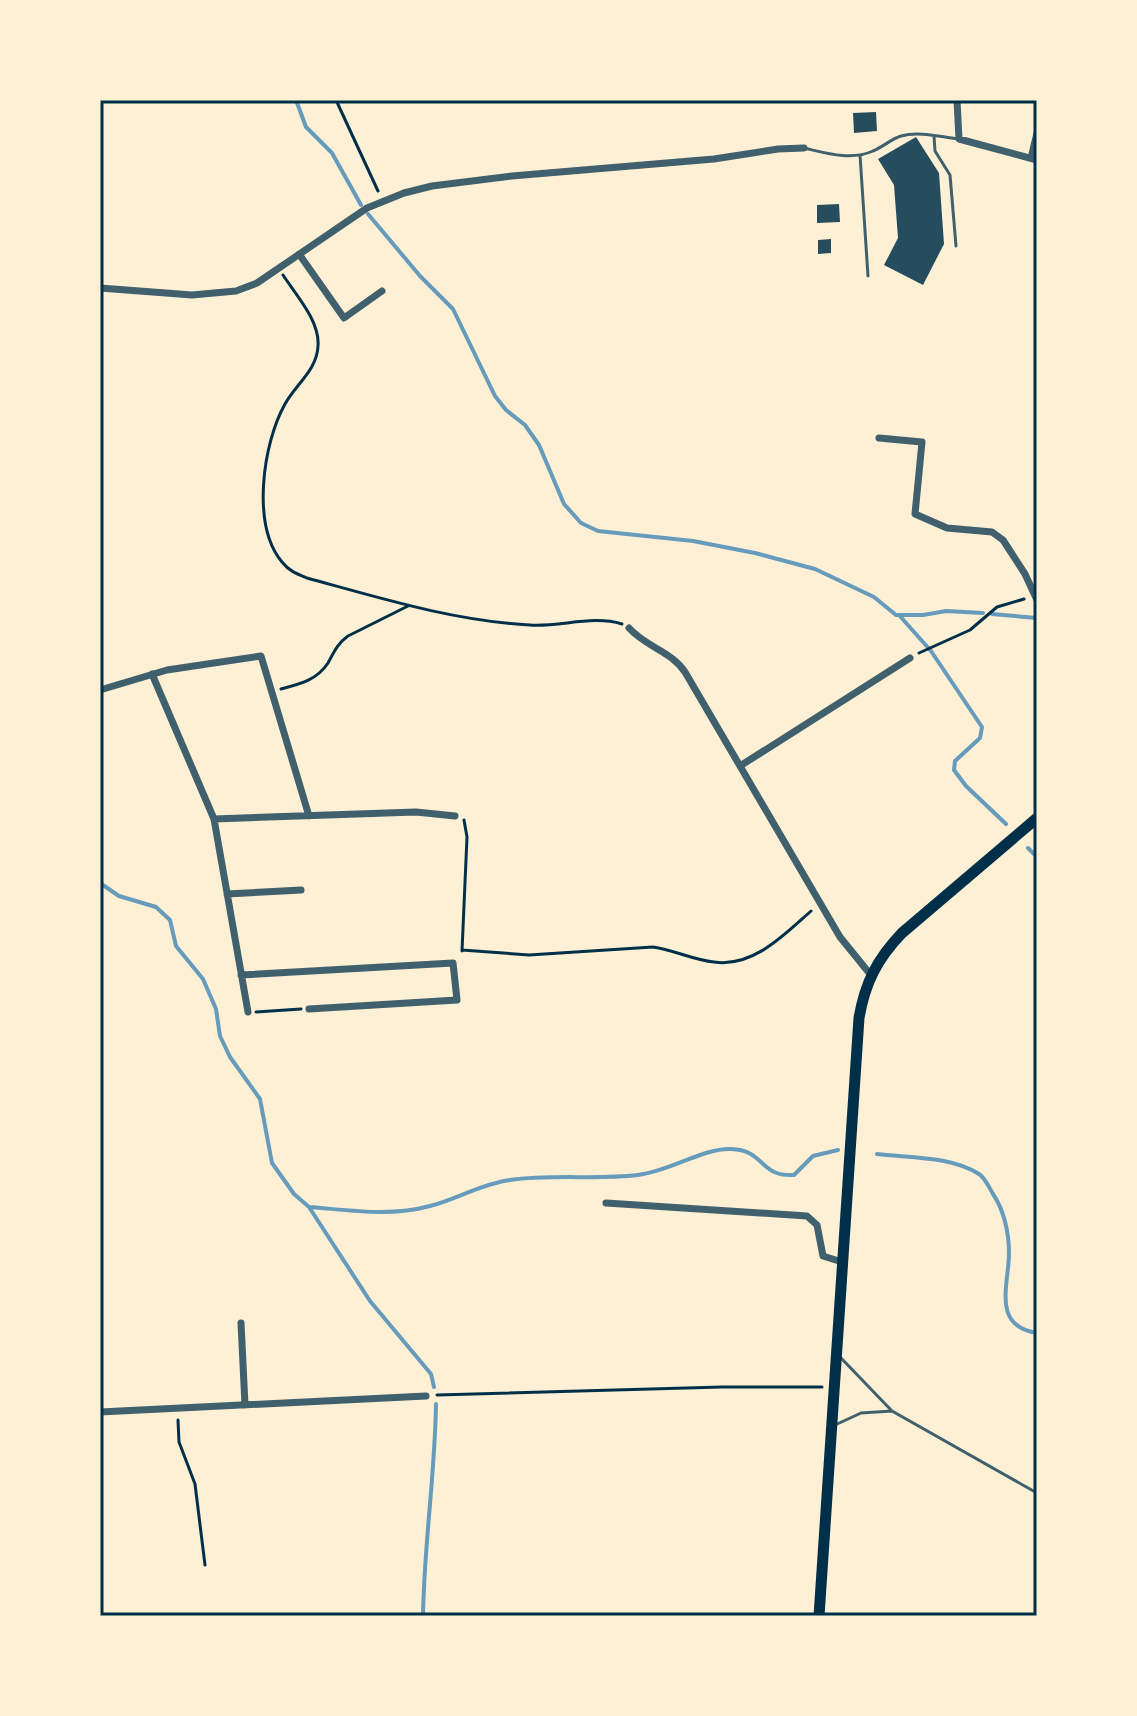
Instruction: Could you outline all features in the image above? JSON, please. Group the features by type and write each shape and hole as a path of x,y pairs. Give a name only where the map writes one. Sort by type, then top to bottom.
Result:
{"main road":[{"path":"819,1616 863,993 883,953 902,933 1037,818"}],"street":[{"path":"957,100 959,139 1034,159 1037,133"},
{"path":"100,288 213,294 236,291 257,283 279,269 352,217 383,201 432,186 804,148"},
{"path":"299,254 344,318 382,291"},
{"path":"879,438 922,442 915,514 947,528 992,532 1010,548 1036,598"},
{"path":"629,628 644,642 678,662 820,903 851,952 870,974"},
{"path":"100,690 152,674 261,656 309,816"},
{"path":"740,766 910,658"},
{"path":"152,674 214,819 248,1012"},
{"path":"214,819 416,812 455,816"},
{"path":"227,894 301,890"},
{"path":"241,975 453,963 457,1000 309,1009"},
{"path":"606,1203 807,1216 817,1225 823,1256 842,1262"},
{"path":"241,1323 245,1405"},
{"path":"100,1412 426,1396"}],"lane":[{"path":"804,148 833,155 860,155 877,150 901,136 959,139"},
{"path":"934,136 935,151 950,175 956,246"},
{"path":"860,155 868,276"},
{"path":"836,1353 892,1411 1037,1493"},
{"path":"830,1428 861,1413 892,1411"}],"path":[{"path":"336,100 383,201"},
{"path":"279,269 313,324 318,348 314,362 286,402 267,446 264,474 266,519 273,550 293,572 408,606 531,625 595,620 629,628"},
{"path":"910,658 970,630 997,607 1036,598"},
{"path":"272,692 307,682 318,675 340,641 408,606"},
{"path":"455,816 465,820 467,827 462,950 529,955 653,947 704,961 729,963 771,946 820,903"},
{"path":"248,1012 309,1009"},
{"path":"426,1396 722,1387 833,1387"},
{"path":"179,1409 179,1442 195,1484 205,1565"}],"building":[{"path":"876,112 877,131 854,133 853,113"},
{"path":"916,137 939,173 944,244 923,285 884,265 898,238 894,185 878,159"},
{"path":"839,204 840,222 817,223 817,205"},
{"path":"831,239 831,253 818,254 818,240"}],"waterway":[{"path":"296,100 306,127 332,153 361,205"},
{"path":"368,214 420,276 453,309 495,396 506,410 525,425 539,445 564,504 581,523 598,531 693,541 815,569 874,597 896,615 946,611 983,613"},
{"path":"992,614 1037,618"},
{"path":"899,615 931,651 982,727 980,738 955,761 954,770 966,786 1006,824"},
{"path":"1028,848 1037,857"},
{"path":"100,883 119,896 156,907 170,920 176,946 203,979 216,1009 220,1036 230,1057 260,1099 272,1163 294,1194 309,1207 370,1301 431,1374 434,1387"},
{"path":"309,1207 370,1212 415,1209 499,1182 542,1177 638,1175 731,1149 750,1154 774,1172 794,1175 813,1156 838,1150"},
{"path":"877,1154 943,1161 968,1168 983,1178 1000,1207 1007,1230 1008,1313 1013,1322 1023,1329 1037,1333"},
{"path":"423,1616 436,1404"}]}
